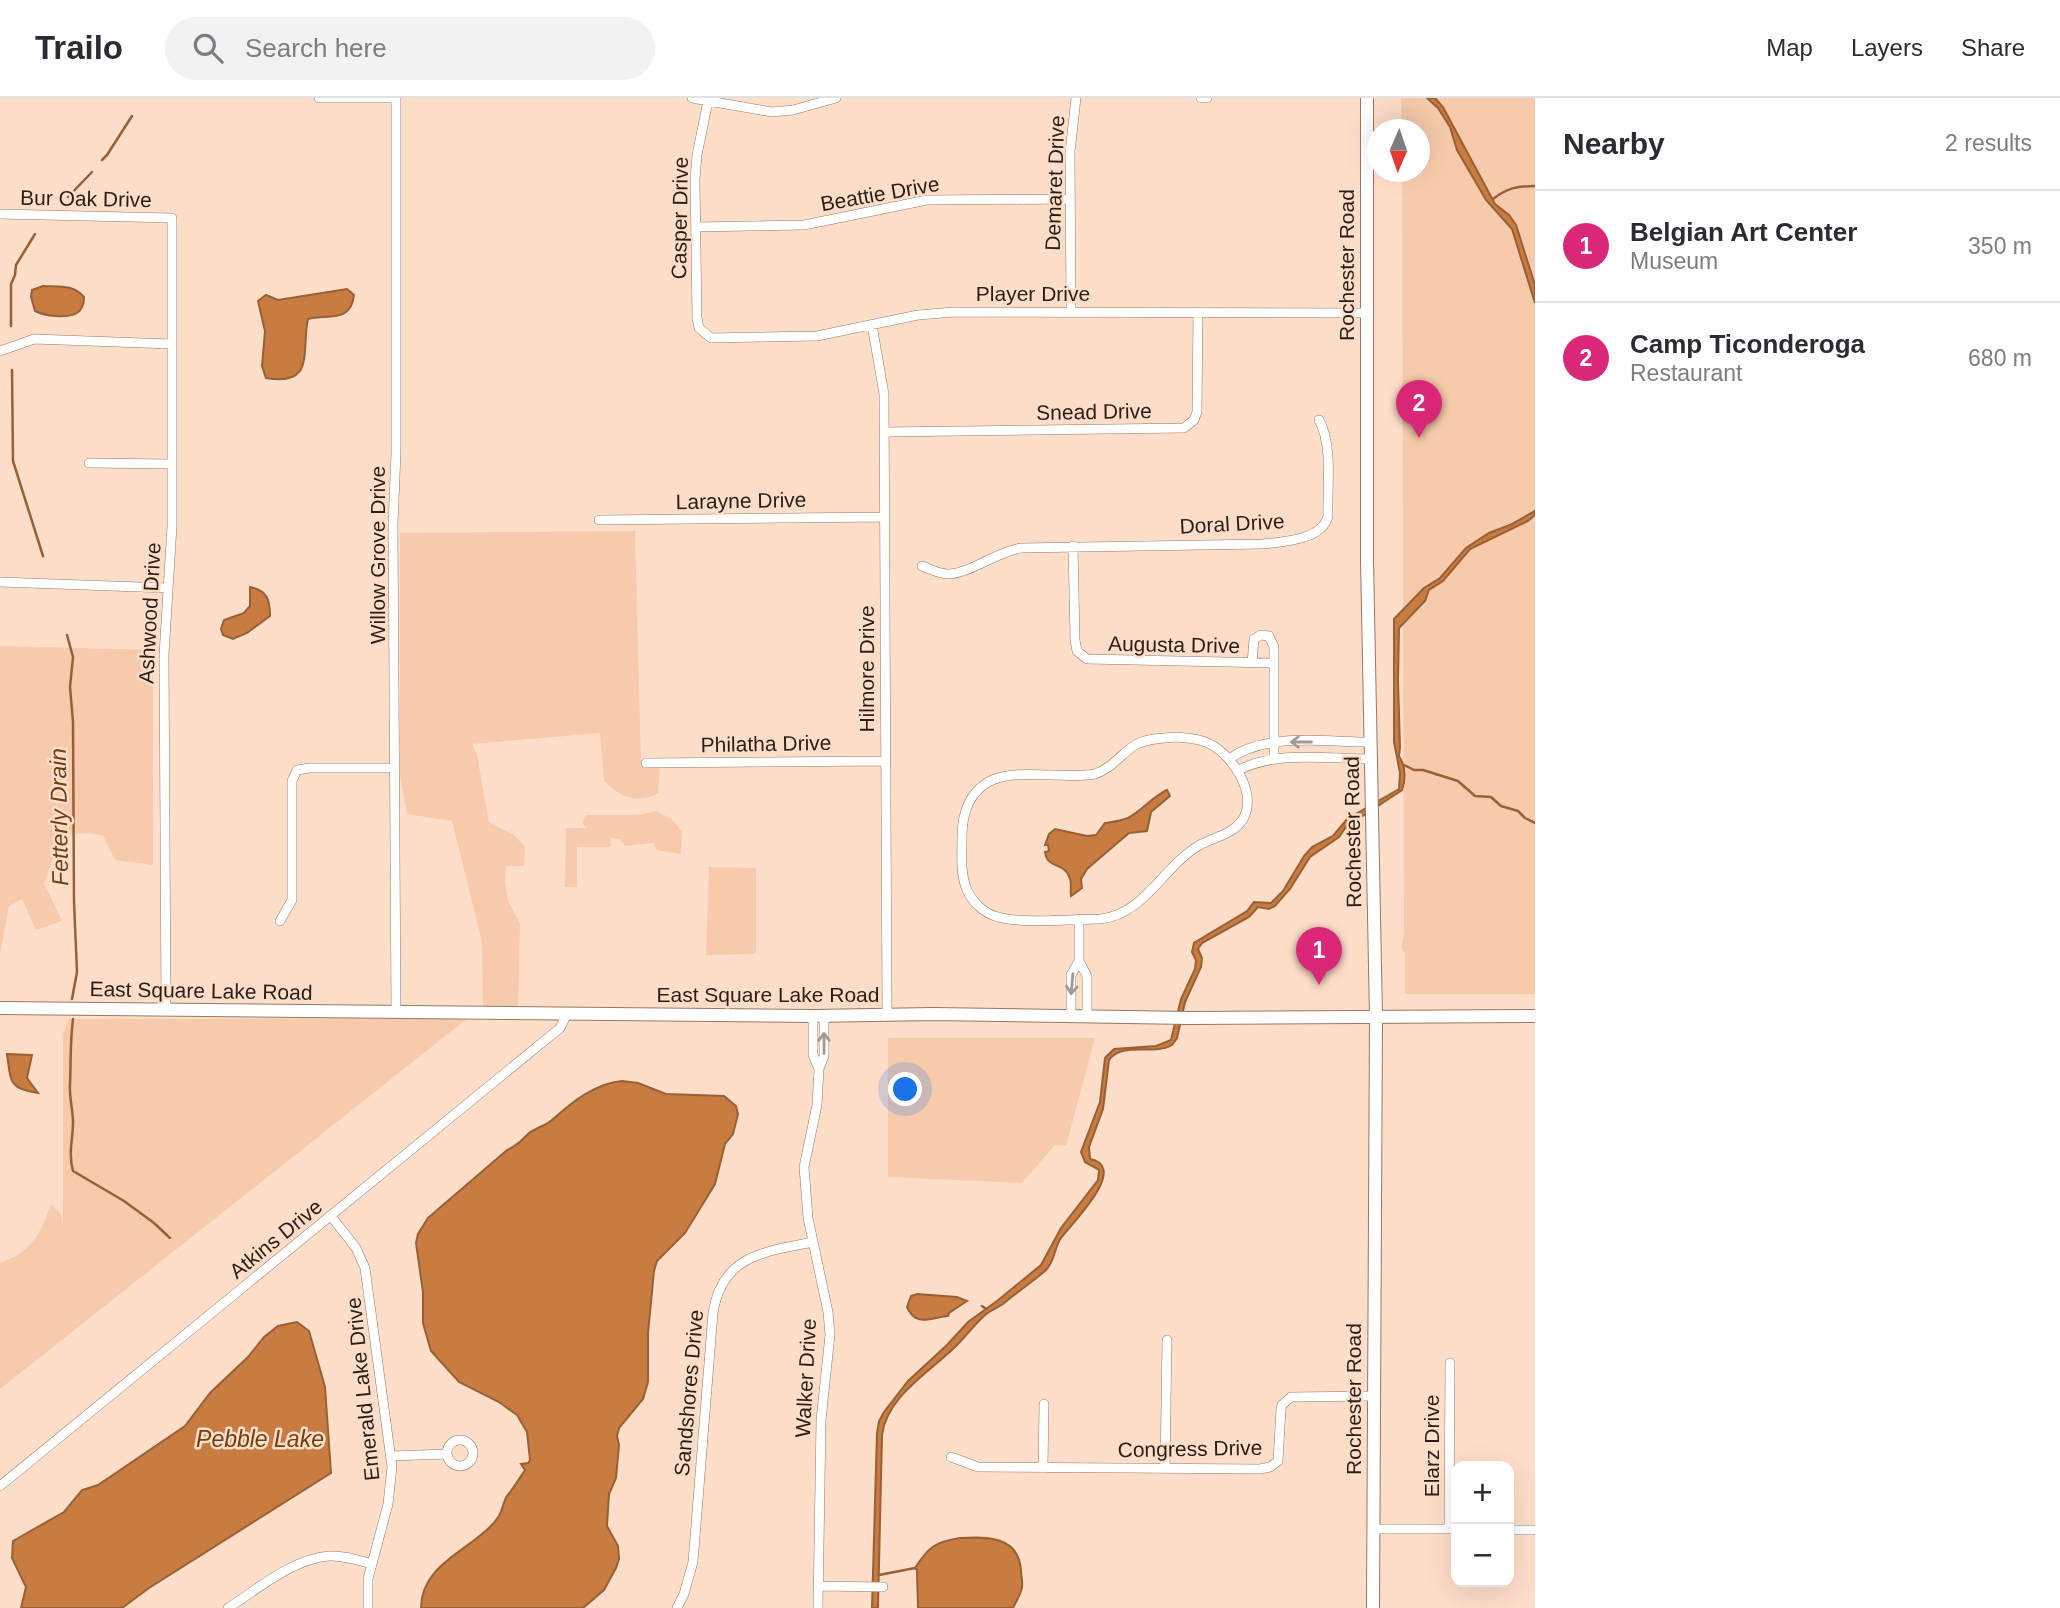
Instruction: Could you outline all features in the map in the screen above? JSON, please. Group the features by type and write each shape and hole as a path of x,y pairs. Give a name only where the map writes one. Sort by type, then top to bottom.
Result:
{"main road":[{"name":"Rochester Road","path":"1367,98 1370,759 1376,1017 1373,1608"},
{"name":"East Square Lake Road","path":"0,1008 1189,1018 1535,1016"}],"street":[{"path":"319,98 395,98"},
{"name":"Willow Grove Drive","path":"395,98 396,439 393,524 396,1012"},
{"path":"692,98 766,112 785,111 802,103 835,98"},
{"name":"Demaret Drive","path":"1071,312 1070,152 1076,98"},
{"path":"1201,98 1207,98"},
{"name":"Casper Drive","path":"704,334 699,328 697,318 696,168 708,101"},
{"name":"Beattie Drive","path":"696,228 804,225 927,200 1070,199"},
{"name":"Bur Oak Drive","path":"0,214 172,218"},
{"name":"Ashwood Drive","path":"166,1010 164,681 172,526 172,218"},
{"name":"Player Drive","path":"704,334 715,338 805,337 937,313 1366,313"},
{"name":"Snead Drive","path":"884,432 1184,428 1194,420 1197,412 1198,313"},
{"name":"Hilmore Drive","path":"872,325 883,386 887,1014"},
{"path":"0,351 34,339 171,344"},
{"name":"Doral Drive","path":"922,566 943,573 957,573 1010,550 1073,546 1263,544 1283,542 1320,530 1328,516 1327,449 1324,429 1319,420"},
{"path":"89,463 172,464"},
{"name":"Larayne Drive","path":"599,520 884,517"},
{"name":"Augusta Drive","path":"1073,546 1074,640 1081,656 1096,661 1189,660 1223,664 1274,663 1274,643 1269,636 1261,635 1254,639 1252,663"},
{"path":"0,582 168,588"},
{"path":"1274,663 1274,758"},
{"path":"1154,739 1198,739 1218,748 1229,759 1245,790 1247,807 1237,827 1183,856 1129,911 1108,919 1006,919 985,912 974,902 966,889 962,867 962,823 972,796 989,782 1003,777 1095,774 1109,768 1136,744 1154,739"},
{"path":"1229,759 1255,745 1370,742"},
{"path":"1237,771 1251,763 1274,758 1370,759"},
{"name":"Philatha Drive","path":"646,763 886,761"},
{"path":"280,921 292,900 292,781 297,770 395,768"},
{"path":"1079,919 1079,961 1087,976 1087,1016"},
{"path":"1071,1015 1071,975 1079,961"},
{"name":"Atkins Drive","path":"0,1486 560,1028 567,1014"},
{"name":"Walker Drive","path":"818,1608 821,1420 830,1335 828,1312 805,1200 804,1167 817,1105 819,1069 813,1055 819,1015"},
{"name":"Emerald Lake Drive","path":"331,1216 356,1248 365,1268 391,1456 392,1481 368,1579 368,1608"},
{"name":"Sandshores Drive","path":"677,1608 684,1594 692,1562 713,1313 719,1288 730,1272 751,1257 813,1242"},
{"path":"1165,1468 1167,1340"},
{"name":"Elarz Drive","path":"1450,1363 1452,1524"},
{"name":"Congress Drive","path":"951,1457 978,1467 1260,1469 1270,1467 1280,1456 1281,1409 1291,1397 1373,1396"},
{"path":"1043,1468 1044,1404"},
{"path":"391,1456 447,1454"},
{"path":"1373,1529 1451,1529"},
{"path":"1514,1530 1535,1530"},
{"path":"228,1608 287,1570 307,1561 331,1556 372,1563"},
{"path":"818,1586 883,1587"}],"shaded area":[{"path":"1401,98 1535,98 1535,994 1405,994 1405,953 1401,949 1404,933 1402,182 1430,182 1430,119 1402,119"},
{"path":"635,531 641,765 660,768 658,793 651,797 630,798 604,781 600,733 472,744 477,755 489,822 514,835 525,847 524,866 506,866 505,882 508,901 520,924 518,1007 483,1006 482,942 452,821 407,814 400,775 400,533"},
{"path":"0,646 153,650 153,865 115,860 103,835 62,835 44,883 62,921 36,930 22,899 9,906 0,954"},
{"path":"656,811 672,819 682,832 681,854 657,850 653,843 625,846 620,839 611,838 610,847 577,847 577,887 565,887 566,828 586,828 582,823 586,815 638,815"},
{"path":"709,867 756,868 754,954 706,955"},
{"path":"468,1018 0,1389 0,1263 20,1253 33,1241 51,1204 61,1214 63,1225 63,1034 69,1019"},
{"path":"888,1038 1095,1038 1066,1146 1055,1145 1022,1183 888,1177"}],"water":[{"path":"1427,98 1435,98 1443,107 1495,204 1509,215 1516,225 1535,285 1535,303 1512,229 1486,200 1457,150 1450,127 1438,108"},
{"path":"43,286 75,290 84,297 82,307 77,313 68,316 35,311 32,290"},
{"path":"347,289 354,295 352,304 344,314 308,319 305,354 299,371 293,377 266,378 262,366 265,331 258,301 266,295 278,300"},
{"path":"1535,511 1535,515 1528,521 1470,549 1443,581 1429,590 1425,601 1399,628 1399,756 1405,773 1402,790 1346,827 1339,837 1310,857 1290,889 1275,906 1269,909 1258,907 1249,917 1202,943 1198,949 1202,958 1201,967 1185,1002 1177,1038 1172,1045 1165,1048 1122,1051 1109,1060 1103,1109 1089,1147 1090,1159 1101,1164 1104,1173 1101,1184 1061,1238 1048,1267 1003,1304 985,1315 956,1346 911,1386 892,1408 882,1435 878,1608 872,1608 877,1433 884,1412 908,1381 968,1322 1041,1265 1061,1228 1098,1180 1099,1170 1085,1162 1081,1152 1100,1102 1105,1058 1114,1049 1156,1046 1171,1040 1181,999 1195,969 1196,960 1192,952 1194,943 1247,911 1254,902 1271,903 1283,891 1312,847 1333,836 1347,819 1399,789 1400,773 1394,742 1394,619 1424,588 1440,578 1466,548 1489,533"},
{"path":"250,587 264,593 270,616 247,633 233,639 223,635 221,629 224,620 244,613 250,606"},
{"path":"1167,790 1170,796 1151,812 1147,831 1129,833 1087,869 1081,879 1082,888 1071,896 1068,873 1046,858 1045,852 1049,851 1048,845 1045,845 1049,834 1055,829 1087,836 1096,835 1105,823 1128,818"},
{"path":"7,1054 32,1055 27,1078 38,1093 16,1086 9,1071"},
{"path":"622,1081 638,1083 666,1094 724,1096 736,1106 738,1114 733,1134 725,1144 715,1184 685,1233 657,1261 654,1271 648,1333 648,1382 643,1399 619,1428 616,1478 609,1494 607,1526 618,1546 619,1559 616,1568 604,1590 583,1608 421,1608 423,1592 430,1578 489,1528 499,1516 506,1498 525,1470 521,1464 530,1460 527,1432 517,1415 499,1402 459,1382 431,1351 423,1323 423,1292 416,1243 418,1234 428,1218 531,1132 593,1090"},
{"path":"917,1294 957,1297 967,1301 948,1316 920,1319 907,1307 911,1296"},
{"name":"Pebble Lake","path":"297,1322 309,1331 325,1387 331,1473 149,1588 122,1608 21,1608 26,1587 12,1558 13,1541 64,1512 82,1490 98,1485 185,1426 210,1393 248,1357 264,1337 278,1326"},
{"path":"960,1538 999,1540 1014,1550 1019,1559 1022,1585 1013,1608 918,1608 915,1568 933,1547"}],"waterway":[{"path":"102,160 132,116"},
{"path":"68,197 92,172"},
{"path":"1493,199 1512,188 1535,186"},
{"path":"11,326 11,284 16,265 35,234"},
{"name":"Fetterly Drain","path":"12,370 13,461 43,556"},
{"name":"Fetterly Drain","path":"67,635 73,657 70,687 73,722 77,972 72,999"},
{"path":"1404,765 1458,781 1475,796 1491,797 1501,806 1518,811 1535,823"},
{"name":"Fetterly Drain","path":"73,1019 70,1089 73,1171 124,1201 170,1238"},
{"path":"982,1306 986,1309"},
{"path":"879,1575 915,1568"}],"place":[{"name":"Camp Ticonderoga","path":"1419,438"},
{"name":"Belgian Art Center","path":"1319,985"}]}
